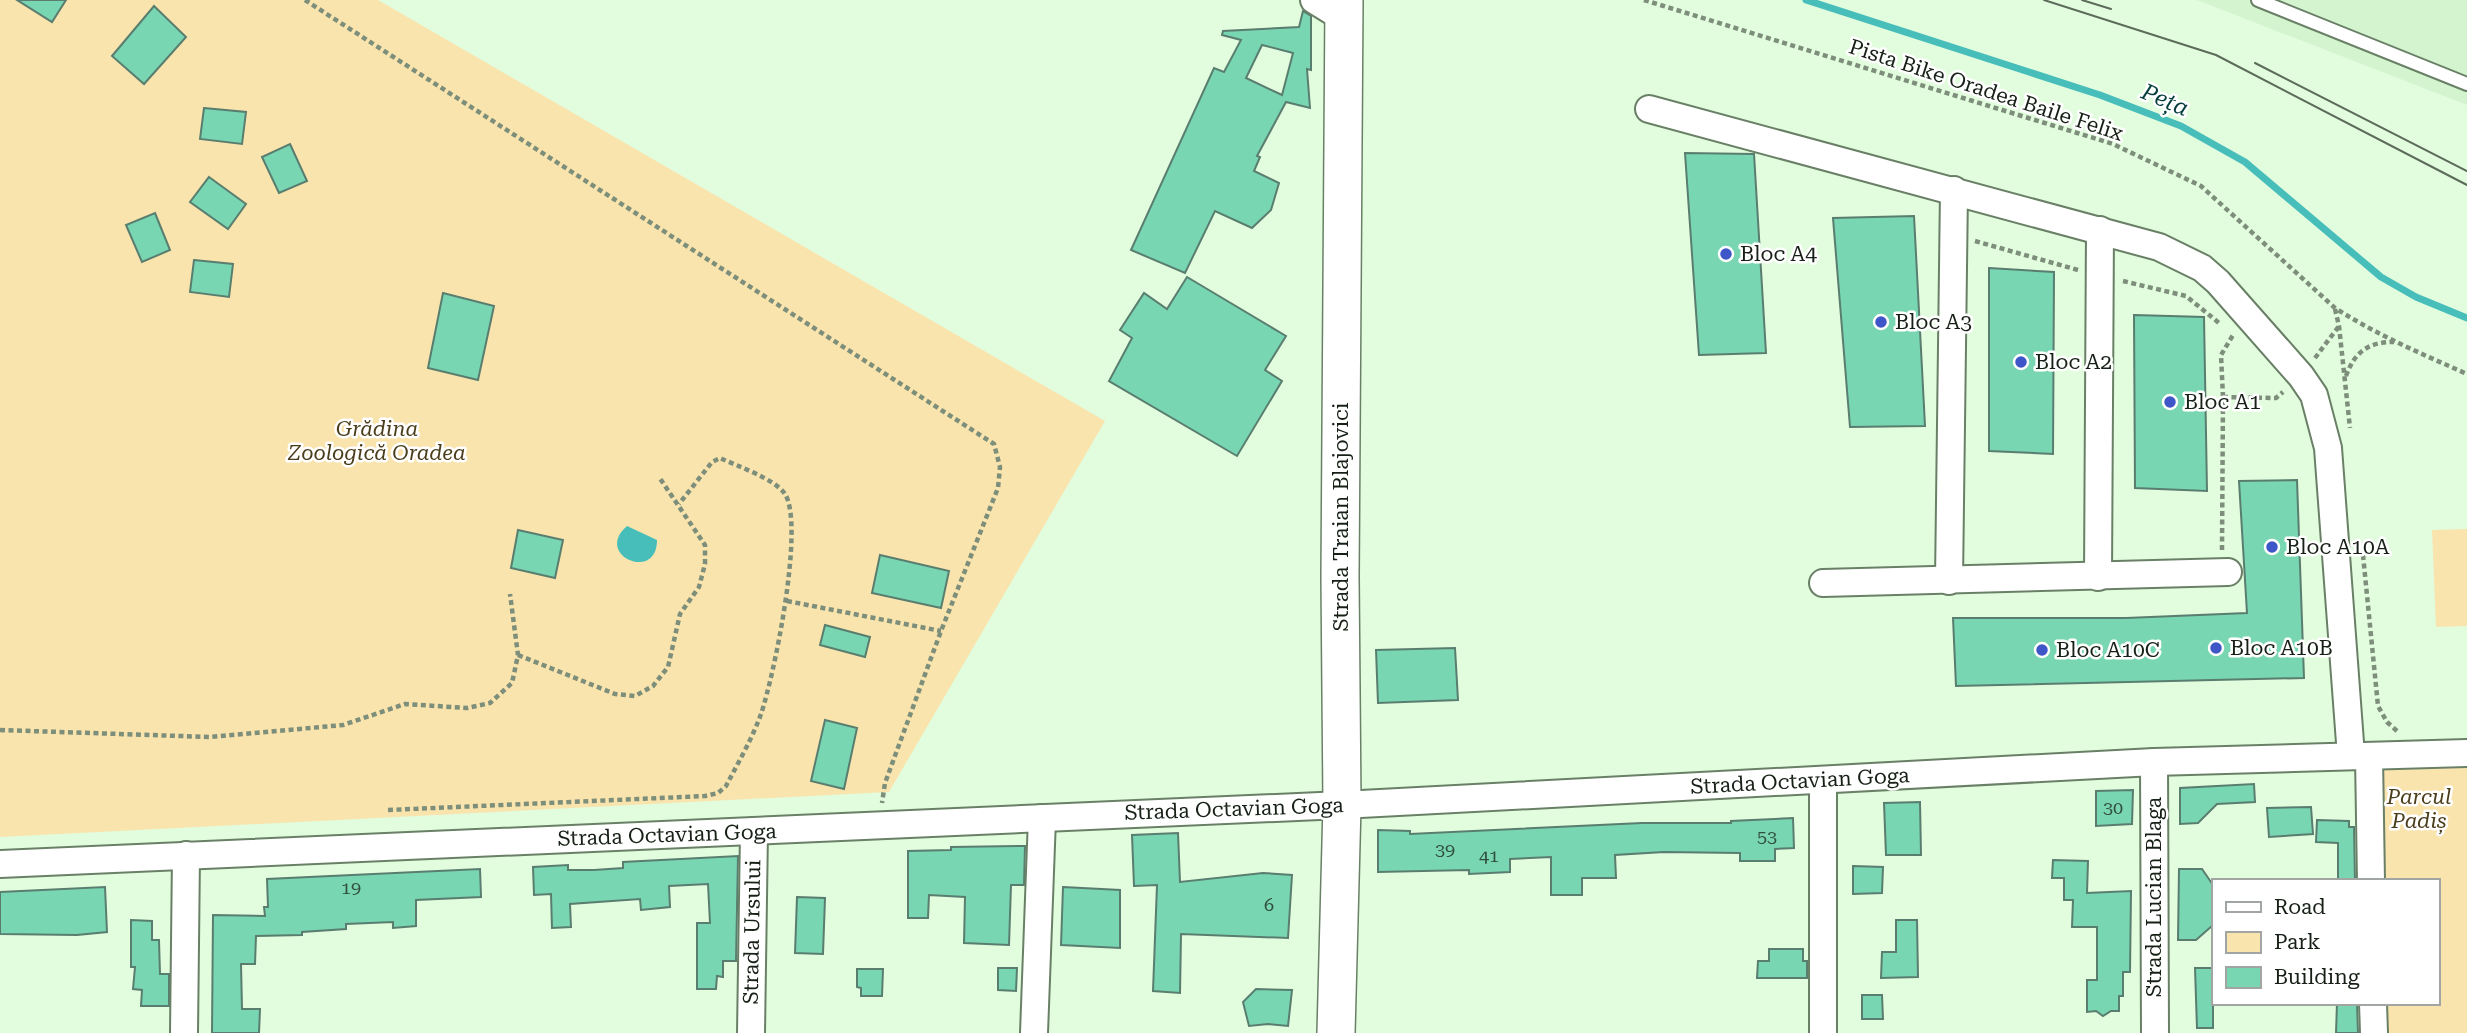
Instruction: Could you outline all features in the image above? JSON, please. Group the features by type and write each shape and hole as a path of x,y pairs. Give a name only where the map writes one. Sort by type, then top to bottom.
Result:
{"street":[{"name":"Strada Traian Blajovici","path":"1334,6 1342,805 1336,1033"},
{"path":"1649,108 2158,247 2202,268 2218,282 2301,376 2314,395 2326,439 2371,879"},
{"path":"1949,581 1954,190"},
{"path":"2098,577 2100,230"},
{"path":"1822,583 2225,572"},
{"name":"Strada Octavian Goga","path":"0,864 1342,805 2154,762 2467,753"},
{"name":"Strada Lucian Blaga","path":"2154,762 2155,1033"},
{"path":"1823,780 1823,1033"},
{"path":"1034,1033 1042,818"},
{"name":"Strada Ursului","path":"751,1033 754,831"},
{"path":"184,1033 186,855"},
{"path":"2373,1005 2374,1033"}],"lane":[{"path":"2258,0 2467,84"}],"path":[{"path":"305,0 995,444 1000,467 998,488 885,783 880,825"},
{"name":"Pista Bike Oradea Baile Felix","path":"1644,0 2113,144 2201,186 2335,308 2395,342 2467,374"},
{"path":"2335,308 2351,434"},
{"path":"2225,572 2221,355 2246,313"},
{"path":"2345,379 2361,352 2371,344 2395,342"},
{"path":"388,810 691,797 718,793 726,786 760,718 787,601 791,511 784,493 766,479 720,458 712,462 679,504"},
{"path":"518,655 615,694 635,696 653,686 668,667 680,614 699,587 705,565 705,545 659,477"},
{"path":"2362,542 2378,706 2387,722 2397,732 2406,733"},
{"path":"0,730 210,737 343,725 405,704 467,708 490,703 512,682 518,655 510,594"},
{"path":"787,601 941,631"}],"shaded area":[{"path":"2197,0 2467,0 2467,105"}],"green space":[{"name":"Grădina Zoologică Oradea","path":"0,0 378,0 1105,421 889,792 0,837"},
{"path":"2467,529 2467,626 2436,627 2432,530"},
{"name":"Parcul Padiș","path":"2467,753 2467,1033 2374,1033 2373,1005 2439,1005 2439,879 2371,879 2369,756"}],"water":[{"path":"627,526 657,540 654,553 648,560 639,562 622,555 617,546 619,537"}],"building":[{"path":"17,0 66,0 52,22"},
{"path":"154,6 186,37 144,84 112,56"},
{"path":"1303,11 1311,16 1311,70 1307,69 1310,108 1286,102 1257,156 1260,157 1254,171 1279,183 1271,210 1252,228 1215,211 1185,273 1131,250 1214,68 1224,72 1241,40 1222,35 1223,31 1299,27","holes":["1262,45 1293,53 1282,95 1246,78"]},
{"path":"204,108 246,112 242,144 200,139"},
{"path":"290,144 307,181 279,193 262,157"},
{"name":"Bloc A4","path":"1685,153 1754,154 1766,353 1699,355"},
{"path":"209,177 246,204 228,229 190,202"},
{"path":"155,213 170,250 142,262 126,225"},
{"name":"Bloc A3","path":"1914,216 1925,426 1850,427 1833,218"},
{"path":"194,260 233,264 229,297 190,292"},
{"name":"Bloc A2","path":"1989,268 2054,272 2053,454 1989,451"},
{"path":"1187,277 1286,336 1265,370 1282,381 1237,456 1109,381 1132,338 1120,330 1144,293 1167,309"},
{"path":"443,293 494,306 478,380 428,368"},
{"name":"Bloc A1","path":"2134,315 2204,317 2207,491 2135,488"},
{"path":"2297,480 2304,678 1956,686 1953,618 2126,618 2247,613 2239,481"},
{"path":"518,530 563,540 555,578 511,568"},
{"path":"880,555 949,571 941,608 872,593"},
{"path":"825,625 870,637 865,657 820,645"},
{"path":"1455,648 1458,700 1378,703 1376,650"},
{"path":"825,720 857,728 844,789 811,781"},
{"path":"2254,784 2255,802 2217,804 2198,823 2180,824 2180,788"},
{"path":"2133,790 2132,824 2096,826 2096,791"},
{"path":"1920,802 1921,855 1886,855 1884,803"},
{"path":"2311,807 2313,834 2269,837 2267,808"},
{"path":"1793,818 1794,848 1775,849 1775,861 1740,861 1740,853 1664,852 1615,855 1616,878 1582,878 1582,895 1551,895 1551,857 1510,859 1510,872 1378,872 1378,830 1410,831 1410,834 1642,823 1731,823"},
{"path":"2317,820 2349,821 2349,827 2354,827 2355,879 2338,879 2338,843 2316,842"},
{"path":"1178,833 1180,882 1263,873 1292,875 1288,938 1181,934 1180,993 1153,991 1157,885 1134,886 1132,835"},
{"path":"1025,846 1024,885 1011,885 1009,945 964,943 965,897 929,895 928,918 908,918 908,851 951,850 951,847"},
{"path":"738,856 736,961 723,961 723,977 717,976 716,989 697,989 697,923 710,923 708,884 669,886 670,907 641,910 640,899 570,904 571,927 552,928 551,894 534,895 533,867 568,865 568,870 594,870 623,868 623,862"},
{"path":"2053,860 2088,861 2087,893 2131,891 2130,972 2123,972 2123,996 2119,996 2119,1011 2111,1011 2103,1016 2096,1011 2087,1012 2087,980 2097,980 2097,927 2072,927 2073,900 2064,900 2064,878 2052,878"},
{"path":"1853,866 1883,867 1882,893 1853,894"},
{"path":"480,869 481,897 416,900 416,926 393,928 393,922 346,924 346,929 302,932 302,935 256,936 255,964 241,964 242,1009 260,1009 259,1033 212,1033 213,915 265,916 264,907 268,907 267,879"},
{"path":"2179,869 2202,869 2212,884 2212,926 2196,940 2178,940"},
{"path":"105,887 107,932 77,935 0,934 0,892"},
{"path":"1063,887 1120,890 1120,948 1061,945"},
{"path":"797,897 825,898 823,954 795,953"},
{"path":"131,920 152,921 152,940 159,940 160,974 169,974 169,1006 141,1006 142,990 133,989 135,967 131,967"},
{"path":"1896,920 1917,920 1918,977 1881,978 1882,952 1896,952"},
{"path":"1769,949 1803,949 1803,961 1807,961 1807,978 1757,978 1758,961 1769,961"},
{"path":"998,968 1017,968 1016,991 998,990"},
{"path":"2195,968 2212,968 2213,1028 2197,1028"},
{"path":"857,969 883,969 882,996 861,996 861,988 857,987"},
{"path":"1256,989 1292,990 1288,1026 1249,1026 1243,1002"},
{"path":"1862,995 1882,995 1883,1019 1862,1019"},
{"path":"2337,1005 2357,1005 2358,1033 2336,1033"}],"waterway":[{"name":"Peța","path":"1806,0 2100,95 2181,126 2245,162 2381,277 2416,297 2467,318"}],"tram line":[{"path":"2044,0 2216,55 2467,185"},
{"path":"2082,0 2111,9"},
{"path":"2255,63 2467,171"}],"place":[{"name":"Bloc A4","path":"1726,254"},
{"name":"Bloc A3","path":"1881,322"},
{"name":"Bloc A2","path":"2021,362"},
{"name":"Bloc A1","path":"2170,402"},
{"name":"Bloc A10A","path":"2272,547"},
{"name":"Bloc A10B","path":"2216,648"},
{"name":"Bloc A10C","path":"2042,650"}]}
